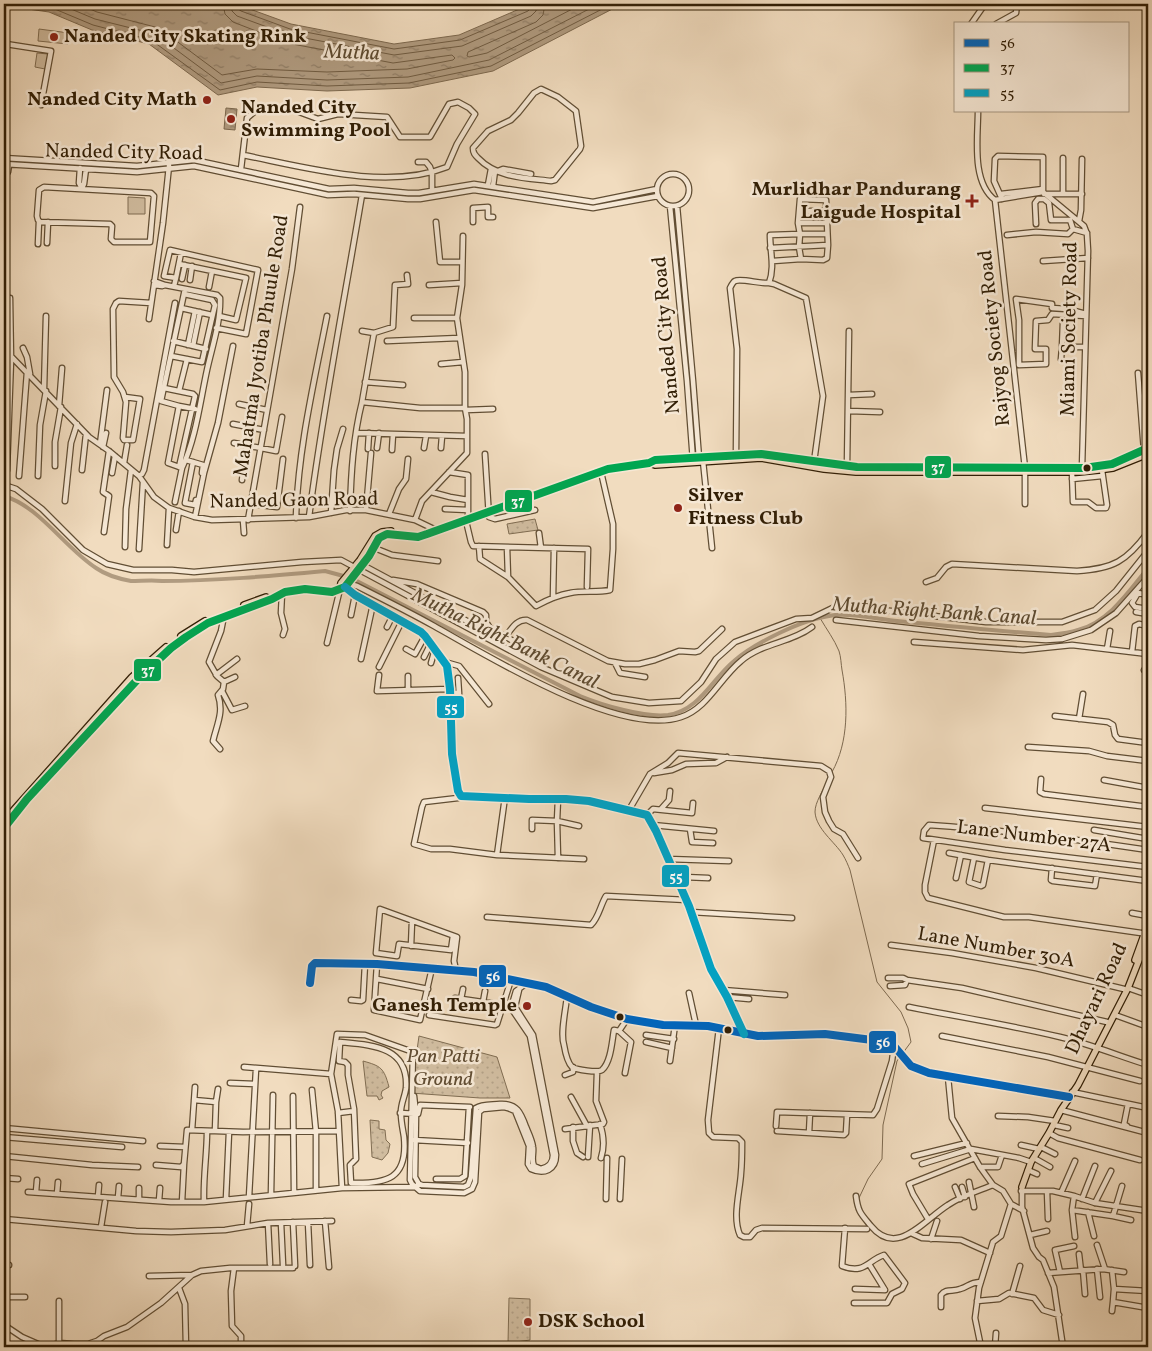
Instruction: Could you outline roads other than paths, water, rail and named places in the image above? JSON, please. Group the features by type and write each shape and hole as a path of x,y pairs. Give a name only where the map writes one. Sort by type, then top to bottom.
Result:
{"main road":[{"path":"1025,470 1072,475 1102,473 1123,465 1147,451"},
{"path":"786,459 840,471 1025,470 1082,468 1112,464 1147,451"},
{"path":"4,821 132,677 166,647 212,617 255,601 298,589 328,592 344,585 367,555 375,536 385,531 411,532 422,535 438,531 601,472 614,468 649,463 655,465 736,455 761,456 875,470"},
{"path":"697,460 761,456"},
{"path":"4,828 34,792 146,670 186,637 208,623 272,599 280,594"},
{"name":"Dhayari Road","path":"1096,1047 1115,1014 1126,989 1147,935 1148,924"},
{"name":"Dhayari Road","path":"1022,1189 1032,1160 1086,1067 1107,1022 1126,989"}],"street":[{"path":"972,22 985,4"},
{"path":"1000,22 1016,13 1017,4"},
{"path":"6,44 51,51 41,105"},
{"path":"494,170 514,176 556,180 581,146 576,111 558,97 541,89 511,120 488,131 472,148 476,156 494,170 531,174"},
{"path":"241,170 247,118 260,107 291,109 318,119 338,114 387,117 400,137 424,138 430,137 449,104 458,102 469,108 474,114 457,144 447,167 432,173 391,178 327,172 243,155"},
{"path":"978,112 976,153 981,177 990,196 994,200 1001,196 1043,192 1082,194"},
{"path":"1001,196 994,181 995,160 998,156 1043,157 1043,192"},
{"name":"Nanded City Road","path":"4,158 121,166 194,160 329,189 354,188 408,193 474,184 593,202 657,189"},
{"path":"1063,158 1063,194"},
{"path":"1079,222 1082,210 1082,159"},
{"path":"149,319 163,223 169,162"},
{"path":"418,162 429,164 432,173 432,191"},
{"path":"4,171 8,172 6,164"},
{"name":"Nanded City Road","path":"6,164 137,172 194,166 328,195 420,199 474,190 593,208 658,196"},
{"path":"82,188 84,184 83,168"},
{"path":"490,186 494,170"},
{"path":"673,174 682,177 688,184 689,193 685,201 677,206 663,203 658,196 658,183 664,176 673,174"},
{"path":"32,240 38,242 40,221 37,216 40,188 82,188 153,194 150,242 114,242 111,239 112,226 110,224 40,221"},
{"path":"337,189 338,195"},
{"name":"Miami Society Road","path":"1043,192 1084,226 1086,232 1088,258 1082,468"},
{"path":"309,517 318,449 362,195"},
{"path":"1036,224 1035,203 1038,199 1044,198 1049,203 1051,220 1070,220 1073,229"},
{"path":"773,261 823,260 827,258 826,200 800,200 798,224 801,259"},
{"name":"Rajyog Society Road","path":"994,200 1025,470 1025,504"},
{"name":"Nanded City Road","path":"670,206 697,460"},
{"name":"Nanded City Road","path":"677,206 694,388 697,460"},
{"name":"Mahatma Jyotiba Phuule Road","path":"244,533 245,520 251,504 292,269 300,207"},
{"path":"474,222 473,208 488,207 488,217 492,218"},
{"path":"799,211 826,211"},
{"path":"46,243 48,222"},
{"path":"436,222 440,262 462,262"},
{"path":"798,224 827,223"},
{"path":"1073,229 1086,232"},
{"path":"1007,235 1036,232 1068,234 1073,229"},
{"path":"32,232 39,233"},
{"path":"769,283 773,261 770,235 827,234"},
{"path":"415,520 422,502 467,453 463,362 457,318 462,283 464,236"},
{"path":"770,248 828,245"},
{"path":"176,278 164,276 170,250 258,270 246,334 216,328"},
{"path":"174,286 181,253"},
{"path":"1043,261 1088,258"},
{"path":"179,264 257,280"},
{"path":"182,280 185,265"},
{"path":"190,280 192,266"},
{"path":"209,287 212,271"},
{"path":"362,331 374,333 393,327 395,285 408,284 407,275"},
{"path":"236,320 246,278"},
{"path":"736,455 737,348 730,288 733,282 740,280 759,284 769,283 806,298 823,396 814,462"},
{"path":"154,283 174,286 213,301 214,305 202,362 171,356"},
{"path":"429,284 462,283"},
{"path":"184,291 161,401 198,410"},
{"path":"181,467 186,460 221,308 219,296 184,291"},
{"path":"7,470 10,298"},
{"path":"1068,312 1052,314 1048,320 1036,321 1035,349 1046,349 1046,364 1019,365 1019,320 1016,299 1052,304 1052,308 1086,315"},
{"path":"125,397 140,399 132,440 124,440 123,438 126,402 114,377 113,309 119,301 151,303"},
{"path":"139,476 144,470 175,304"},
{"path":"180,308 212,315"},
{"path":"190,345 198,312"},
{"path":"38,476 40,425 45,390 46,316"},
{"path":"219,316 249,322"},
{"path":"296,518 297,491 304,437 327,316"},
{"path":"414,318 457,318"},
{"path":"1061,359 1063,322"},
{"path":"847,466 849,331"},
{"path":"350,511 350,480 354,447 374,333"},
{"path":"388,340 459,338"},
{"path":"174,341 211,350"},
{"path":"195,517 204,473 218,423 233,346"},
{"path":"1062,347 1085,347"},
{"path":"19,476 28,373 27,356 23,348"},
{"name":"Nanded Gaon Road","path":"4,349 86,434 139,476 154,497 178,512 212,520 245,520 309,517 366,510 415,520 438,531"},
{"path":"180,391 187,359"},
{"path":"441,364 463,362"},
{"path":"54,466 62,368"},
{"path":"1138,373 1147,451"},
{"path":"365,382 403,385"},
{"path":"164,388 194,395 175,502"},
{"path":"688,389 694,388"},
{"path":"101,445 107,390"},
{"path":"848,395 872,394"},
{"path":"362,402 428,408 493,409"},
{"path":"240,404 267,410"},
{"path":"179,406 168,463 181,467"},
{"path":"849,411 880,412"},
{"path":"234,443 276,451 282,417"},
{"path":"65,501 71,443 77,424"},
{"path":"233,424 264,430"},
{"path":"331,513 335,463 343,429"},
{"path":"101,445 106,433"},
{"path":"357,433 467,436"},
{"path":"366,510 370,433"},
{"path":"377,448 379,433"},
{"path":"82,470 86,434"},
{"path":"392,450 393,434"},
{"path":"172,436 191,440"},
{"path":"424,448 426,436"},
{"path":"441,448 442,436"},
{"path":"124,463 127,445"},
{"path":"242,480 247,445"},
{"path":"104,532 109,496 103,492 109,451"},
{"path":"485,454 489,517 495,519 535,510"},
{"path":"112,474 115,456"},
{"path":"251,504 277,506 283,459"},
{"path":"389,514 399,489 406,479 408,459"},
{"path":"186,460 201,464 203,466 196,504 194,506 185,502 193,462"},
{"path":"697,460 712,548"},
{"path":"125,547 126,509 132,470"},
{"path":"449,472 468,475 467,520 470,542 473,546 588,549 587,587"},
{"path":"479,546 480,559 508,577 536,606 570,592 610,590 613,550 612,524 601,472"},
{"path":"1072,475 1073,502 1088,502 1096,508 1106,508 1102,473"},
{"path":"139,549 143,482"},
{"path":"4,485 16,490 42,509 83,550 107,564 120,568 146,571 172,570 194,572 219,568 341,560 389,580 495,636 505,637"},
{"path":"431,492 468,500"},
{"path":"167,545 169,508"},
{"path":"445,509 468,510"},
{"path":"176,530 178,512"},
{"path":"926,582 940,576 948,565 955,564 1077,572 1106,568 1128,556 1148,532"},
{"path":"539,533 541,548"},
{"path":"371,546 392,555 438,561"},
{"path":"507,547 508,577"},
{"path":"553,598 554,548"},
{"path":"358,566 541,667 612,697 648,703 681,701 701,682 716,659 735,642 796,619 812,618 839,605 986,622 1062,622 1095,610 1116,591 1148,551"},
{"path":"836,620 979,636 1046,640 1062,639 1091,630 1116,613 1148,577"},
{"path":"389,580 417,584 483,612 486,615 486,622 489,626 540,656"},
{"path":"344,585 355,595 393,615 425,636 447,666 450,691 452,754 458,792 461,796"},
{"path":"344,585 365,590 575,700 611,712 644,720 667,720 685,715 698,707 741,660 757,650 803,633 812,627"},
{"path":"327,644 344,585"},
{"path":"1148,595 1138,593 1132,603 1135,607 1148,609"},
{"path":"280,594 281,613 285,629 284,636"},
{"path":"351,615 355,595"},
{"path":"362,659 373,604"},
{"path":"1136,612 1148,614"},
{"path":"387,627 393,615"},
{"path":"224,616 210,662 216,675 224,682"},
{"path":"505,637 521,620 527,620 615,663 639,664 679,651 699,651 722,629"},
{"path":"380,667 402,621"},
{"path":"1132,652 1136,626 1139,624 1148,626"},
{"path":"1107,649 1110,631"},
{"path":"406,649 415,654 425,636"},
{"path":"914,642 1024,650 1072,646 1148,654"},
{"path":"424,657 431,643"},
{"path":"431,663 435,649"},
{"path":"216,675 237,659"},
{"path":"444,661 460,666 489,704"},
{"path":"615,663 620,673 646,677"},
{"path":"379,675 377,690 450,691 459,693"},
{"path":"408,676 408,690"},
{"path":"224,682 235,677"},
{"path":"458,678 459,709"},
{"path":"220,749 213,741 220,721 218,695 222,691 224,682"},
{"path":"222,691 232,710 244,706"},
{"path":"1079,719 1083,694"},
{"path":"1054,716 1111,723 1115,736 1118,739 1148,742"},
{"path":"1028,747 1089,751 1107,756 1148,760"},
{"path":"629,810 650,774 668,763 678,753 821,766 830,775 823,797 825,812 834,829 843,834 858,858"},
{"path":"650,774 672,770 686,764 716,763 726,757"},
{"path":"1040,779 1040,792 1044,794 1148,806"},
{"path":"1104,780 1148,788"},
{"path":"661,809 669,800 670,791"},
{"path":"584,859 497,855 450,849 431,849 414,844 424,802 461,796 589,801 647,815 687,900 711,969 727,997 744,1034"},
{"path":"497,855 505,797"},
{"path":"558,799 558,858"},
{"path":"647,815 653,809 692,812 693,803"},
{"path":"985,808 1148,827"},
{"path":"532,829 532,820 557,821 579,826"},
{"path":"653,825 714,831"},
{"name":"Lane Number 27A","path":"1148,850 1072,838 968,828 929,825 924,831 924,838 934,840 1148,867"},
{"path":"690,829 692,842 714,843"},
{"path":"705,843 706,830"},
{"path":"1094,830 1148,839"},
{"path":"934,840 925,886 928,898 1004,917 1028,917 1147,935"},
{"path":"948,852 974,858 1148,881"},
{"path":"956,878 961,855"},
{"path":"974,858 969,882 981,886 983,885 988,860"},
{"path":"668,859 728,861"},
{"path":"1052,868 1052,881 1074,884 1095,886 1097,874"},
{"path":"1074,884 1075,871"},
{"path":"677,879 684,877 708,878"},
{"path":"487,917 591,924 596,919 606,896 687,900"},
{"path":"453,936 451,950 399,944 396,956 376,953 380,909 457,937 454,961 456,970"},
{"path":"691,912 792,918"},
{"path":"1132,914 1148,916"},
{"path":"410,946 412,921"},
{"name":"Lane Number 30A","path":"891,945 952,953 1036,968 1148,995"},
{"path":"1139,954 1148,957"},
{"path":"310,983 314,962 377,964 456,970 546,987 591,1007 627,1019 663,1025 696,1025 758,1036 836,1035 880,1041 895,1048 911,1066 948,1077 1072,1092 1148,1108"},
{"path":"351,1000 363,1000 365,964"},
{"path":"377,964 374,1010 420,1020 432,968"},
{"path":"888,978 903,978 962,988 1107,1022"},
{"path":"377,979 428,989"},
{"path":"429,1015 495,1025 497,1024 510,980"},
{"path":"890,986 905,985 907,980"},
{"path":"400,1113 418,1114 420,1105 508,1108 515,1111 529,1146 528,1164 541,1172 548,1171 556,1161 533,1035 515,1008 519,990 527,983"},
{"path":"461,999 463,988"},
{"path":"723,990 785,995"},
{"path":"483,1002 485,991"},
{"path":"689,993 696,1025"},
{"path":"567,996 563,1044 575,1068"},
{"path":"727,997 749,999"},
{"path":"455,998 503,1005"},
{"path":"909,1007 1060,1037 1148,1065"},
{"path":"1115,1014 1148,1027"},
{"path":"619,1031 627,1019"},
{"path":"670,1061 676,1025"},
{"path":"719,1028 708,1120 709,1133 713,1137 738,1138 742,1142 737,1210 740,1235 750,1237 756,1230 762,1228 867,1228"},
{"path":"575,1068 597,1072 603,1069 614,1030 619,1031 631,1042 625,1073"},
{"path":"342,1188 338,1113 331,1074 337,1034 365,1035 413,1052 415,1177 417,1185"},
{"path":"646,1035 674,1039"},
{"path":"942,1036 1048,1057 1140,1081"},
{"path":"340,1042 382,1048 400,1061 405,1072 406,1086 400,1113 404,1141 404,1158 396,1173 384,1181 351,1183 350,1164 356,1159 354,1111 348,1065 345,1062 338,1061 340,1042"},
{"path":"646,1042 672,1048"},
{"path":"847,1115 845,1135 776,1129 777,1112 872,1116 875,1114 895,1048"},
{"path":"244,1067 331,1074"},
{"path":"565,1075 573,1072 575,1068"},
{"path":"249,1197 256,1069"},
{"path":"565,1129 603,1124 603,1115 596,1101 597,1072"},
{"path":"948,1077 952,1118 980,1168 994,1185 1003,1191 1011,1204 1024,1211"},
{"path":"230,1083 255,1084"},
{"path":"192,1130 195,1087"},
{"path":"214,1131 218,1089"},
{"path":"312,1090 316,1132 316,1190"},
{"path":"272,1194 273,1095"},
{"path":"293,1096 294,1192"},
{"path":"571,1097 588,1126 586,1157 576,1153 573,1141 573,1127"},
{"path":"194,1100 216,1102"},
{"path":"1128,1104 1124,1125 1148,1132"},
{"path":"436,1179 460,1180 465,1176 469,1107"},
{"path":"28,1192 159,1201 204,1202 342,1188 417,1185 464,1187 468,1185 472,1177 480,1108"},
{"path":"1061,1110 1148,1132"},
{"path":"338,1113 354,1111"},
{"path":"809,1133 810,1113"},
{"path":"998,1116 1015,1116 1054,1123 1068,1128"},
{"path":"600,1124 603,1133 606,1199"},
{"path":"4,1128 143,1141"},
{"path":"182,1202 187,1130 229,1132 339,1131"},
{"path":"204,1202 207,1131"},
{"path":"226,1199 229,1132"},
{"path":"1049,1133 1058,1138 1140,1160"},
{"path":"4,1137 122,1147"},
{"path":"414,1140 476,1143"},
{"path":"914,1156 966,1143"},
{"path":"1021,1145 1040,1148 1055,1154"},
{"path":"160,1146 186,1148"},
{"path":"922,1164 970,1149 1032,1160 1050,1167"},
{"path":"980,1168 998,1167 1002,1155"},
{"path":"4,1156 92,1165 138,1167"},
{"path":"928,1219 909,1184 975,1158"},
{"path":"620,1199 622,1159"},
{"path":"1061,1193 1074,1161"},
{"path":"156,1165 181,1167 184,1164"},
{"path":"1082,1199 1095,1166"},
{"path":"1028,1170 1037,1174"},
{"path":"1095,1204 1111,1171"},
{"path":"4,1178 18,1179"},
{"path":"36,1192 37,1180"},
{"path":"57,1194 58,1182"},
{"path":"969,1182 974,1207"},
{"path":"98,1197 99,1185"},
{"path":"856,1196 858,1211 877,1234 890,1239 903,1238 948,1205 994,1185"},
{"path":"118,1198 119,1186"},
{"path":"962,1186 966,1197"},
{"path":"1113,1216 1122,1186"},
{"path":"955,1187 960,1199"},
{"path":"139,1188 139,1199"},
{"path":"159,1201 160,1188"},
{"path":"1063,1347 1054,1287 1043,1260 1039,1258 1033,1248 1024,1211 1022,1189 1061,1193 1095,1204 1148,1211"},
{"path":"1048,1191 1048,1219"},
{"path":"1074,1196 1072,1210 1075,1237"},
{"path":"4,1200 4,1206"},
{"path":"101,1227 105,1202"},
{"path":"248,1226 249,1204"},
{"path":"980,1347 975,1318 980,1282 993,1242 1001,1236 1011,1204"},
{"path":"1072,1210 1131,1220"},
{"path":"1088,1212 1094,1236"},
{"path":"4,1219 136,1231 170,1232 225,1230 268,1224 332,1221"},
{"path":"325,1221 329,1267"},
{"path":"931,1239 937,1221"},
{"path":"4,1325 22,1337 45,1347 59,1343 74,1344 97,1341 137,1321 162,1303 192,1276 201,1271 234,1268 294,1267 293,1222"},
{"path":"308,1222 310,1265"},
{"path":"281,1223 283,1265"},
{"path":"268,1224 270,1264"},
{"path":"845,1228 842,1266 866,1267 881,1255 885,1256 905,1283 902,1289 892,1294 887,1303 854,1303"},
{"path":"1030,1235 1047,1231"},
{"path":"911,1233 922,1238 961,1240 990,1253"},
{"path":"1097,1245 1105,1269"},
{"path":"1060,1272 1055,1250 1074,1246"},
{"path":"1079,1254 1085,1294"},
{"path":"869,1264 885,1290"},
{"path":"1012,1294 1020,1266"},
{"path":"234,1268 231,1291 232,1326 241,1336 241,1347"},
{"path":"1048,1273 1098,1269 1124,1272"},
{"path":"1098,1269 1100,1296"},
{"path":"1112,1270 1114,1289 1112,1311"},
{"path":"149,1276 192,1276"},
{"path":"941,1306 940,1295 944,1292 960,1289 969,1283 980,1282"},
{"path":"179,1288 186,1304 186,1347"},
{"path":"855,1289 885,1290 892,1294"},
{"path":"1114,1289 1148,1291"},
{"path":"977,1301 999,1299 1007,1294 1012,1294 1034,1298 1043,1310 1059,1315"},
{"path":"4,1297 25,1297"},
{"path":"59,1343 60,1301"},
{"path":"1113,1302 1148,1308"},
{"path":"995,1347 996,1333"},
{"path":"959,1347 972,1347"}],"water":[{"name":"Mutha","path":"4,4 236,4 291,24 394,44 459,35 531,4 622,4 493,71 410,88 327,91 257,87 218,95 149,44 92,30 49,12"},
{"name":"Nanded City Swimming Pool","path":"226,108 237,109 235,130 224,129"}],"waterway":[{"name":"Mutha Right Bank Canal","path":"4,496 17,501 29,509 85,560 113,576 131,581 182,581 325,571 351,578 580,696 624,710 648,715 668,715 689,707 705,693 726,668 743,654 779,633 818,618 853,615 993,630 1051,635 1061,634 1089,626 1109,613 1126,596 1148,568"},
{"path":"820,618 839,651 845,696 846,722 842,748 832,772"},
{"path":"827,782 816,804 816,818 822,830 840,850 848,864 877,982 901,1012 908,1028 911,1042 897,1061 883,1125 882,1159 868,1179 859,1198"}],"place":[{"name":"Nanded City Skating Rink","path":"54,37"},
{"name":"Nanded City Math","path":"207,100"},
{"name":"Nanded City Swimming Pool","path":"231,119"},
{"name":"Murlidhar Pandurang Laigude Hospital","path":"972,201"},
{"name":"Silver Fitness Club","path":"678,508"},
{"name":"Ganesh Temple","path":"527,1006"},
{"name":"DSK School","path":"528,1322"}],"park label":[{"name":"Pan Patti Ground","path":"443,1068"}]}
